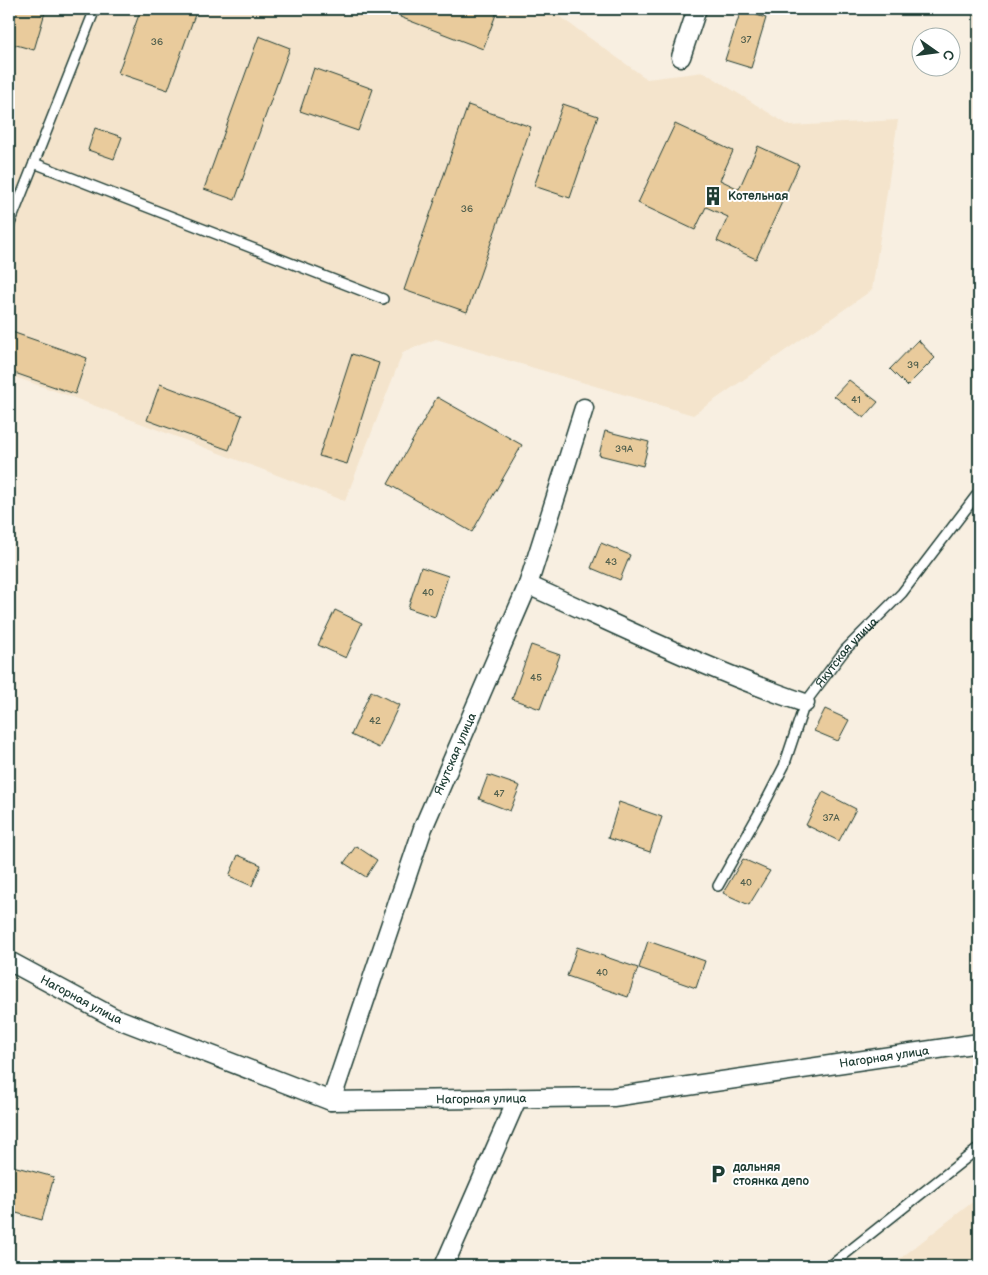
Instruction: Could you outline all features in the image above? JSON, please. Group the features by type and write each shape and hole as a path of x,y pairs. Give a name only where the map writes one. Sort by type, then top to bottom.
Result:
{"street":[{"path":"681,56 697,9"},
{"name":"Якутская улица","path":"332,1101 423,828 528,585 584,408"},
{"path":"528,585 698,662 764,690 805,703"},
{"name":"Нагорная улица","path":"9,961 113,1017 332,1101 613,1097 979,1043"},
{"path":"444,1266 518,1099"}],"lane":[{"path":"9,226 95,9"},
{"path":"34,163 383,299"},
{"name":"Якутская улица","path":"718,886 784,766 805,703 845,650 902,593 979,492"},
{"path":"830,1266 979,1148"}],"shaded area":[{"path":"9,9 549,9 647,79 704,72 790,126 898,120 872,290 693,415 436,339 403,352 345,501 64,394 9,375"},
{"path":"979,1197 979,1266 890,1266 906,1254"}],"building":[{"path":"9,9 46,9 34,50 9,43"},
{"path":"141,9 197,9 168,90 118,73"},
{"path":"403,9 498,9 483,49 400,17"},
{"path":"741,10 766,18 751,68 725,60"},
{"path":"259,36 290,48 235,200 204,189"},
{"path":"314,68 373,89 358,131 300,111"},
{"path":"563,104 598,116 570,198 534,186"},
{"path":"468,105 531,127 467,312 404,290"},
{"name":"Котельная","path":"675,124 733,151 720,180 739,189 758,146 799,165 756,259 717,241 728,217 706,207 695,230 638,203"},
{"path":"95,128 122,137 114,159 88,150"},
{"path":"9,331 87,358 75,394 9,371"},
{"path":"918,340 935,358 907,386 890,369"},
{"path":"352,354 379,363 347,464 319,456"},
{"path":"849,380 878,402 864,418 834,396"},
{"path":"160,384 242,415 229,450 147,420"},
{"path":"437,397 522,445 472,532 388,484"},
{"path":"605,431 649,442 643,466 599,455"},
{"path":"601,543 630,555 620,580 591,568"},
{"path":"421,567 448,576 435,617 408,608"},
{"path":"335,610 362,623 346,658 318,645"},
{"path":"531,645 560,655 540,709 512,699"},
{"path":"371,691 399,705 379,748 351,735"},
{"path":"825,709 849,720 838,741 814,731"},
{"path":"488,775 520,786 510,811 479,799"},
{"path":"823,792 856,809 839,841 806,825"},
{"path":"619,802 662,817 650,852 608,838"},
{"path":"356,846 377,860 366,877 344,863"},
{"path":"238,855 261,865 252,886 229,876"},
{"path":"743,859 770,871 749,905 723,893"},
{"path":"648,941 705,961 696,988 639,968"},
{"path":"577,947 638,968 628,997 567,976"},
{"path":"9,1165 54,1177 42,1220 9,1211"}],"place":[{"name":"Котельная","path":"713,196"},
{"name":"дальняя стоянка депо","path":"718,1174"}]}
